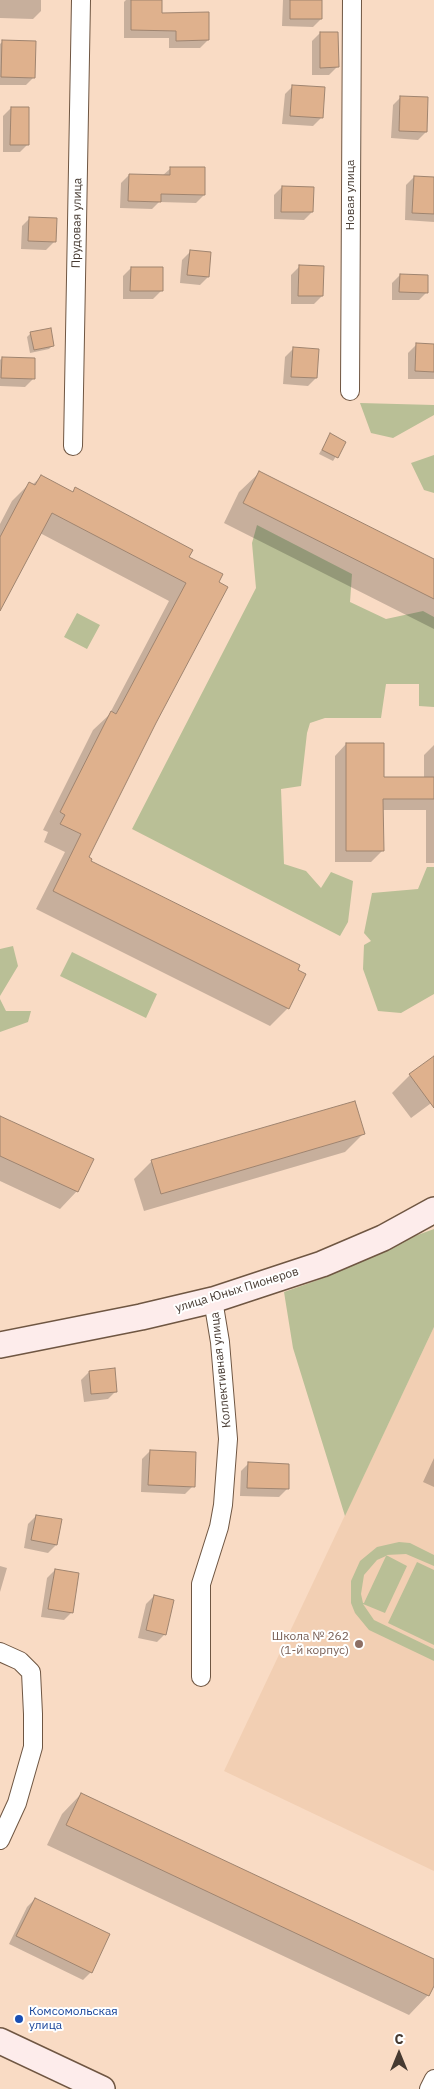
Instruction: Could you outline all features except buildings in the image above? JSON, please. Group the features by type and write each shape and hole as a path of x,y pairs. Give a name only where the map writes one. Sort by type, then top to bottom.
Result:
{"main road":[{"name":"улица Юных Пионеров","path":"0,1345 141,1317 213,1300 322,1264 382,1238 434,1210"},
{"path":"0,2041 102,2089"}],"street":[{"name":"Прудовая улица","path":"73,446 81,0"},
{"name":"Новая улица","path":"350,391 352,0"},
{"name":"Коллективная улица","path":"201,1676 201,1584 214,1543 223,1505 228,1439 228,1413 222,1380 220,1342 213,1300"},
{"path":"0,1652 20,1661 31,1672 33,1746 17,1803 0,1840"},
{"path":"429,2089 434,2079"}],"shaded area":[{"name":"Школа № 262 (1-й корпус)","path":"434,1327 434,1871 224,1771"}],"green space":[{"path":"360,403 434,405 434,415 393,438 371,433"},
{"path":"434,455 434,493 424,490 411,463"},
{"path":"257,525 352,574 350,602 386,619 423,611 434,617 434,707 419,706 419,684 386,684 381,718 325,718 310,723 307,733 301,786 281,789 284,864 306,871 321,888 331,872 353,881 348,922 340,936 132,829 256,588 252,543"},
{"path":"77,613 100,625 87,649 64,637"},
{"path":"427,867 434,867 434,994 401,1013 378,1011 363,969 364,945 371,941 364,933 372,893 418,889"},
{"path":"13,946 18,966 0,996 0,949"},
{"path":"72,952 157,994 146,1018 60,976"},
{"path":"0,999 6,1011 31,1011 28,1022 0,1032"},
{"path":"434,1229 434,1327 345,1516 293,1348 284,1292 318,1280 401,1241"},
{"path":"399,1542 410,1543 434,1555 434,1566 406,1554 386,1555 407,1566 385,1613 363,1604 374,1620 434,1649 434,1661 369,1630 355,1613 351,1603 351,1581 360,1561 377,1547","holes":["386,1556 364,1603 361,1594 364,1575 377,1560"]},
{"path":"417,1562 434,1570 434,1645 388,1623"}],"place":[{"name":"Школа № 262 (1-й корпус)","path":"359,1644"},
{"name":"Комсомольская улица","path":"19,2019"}]}
